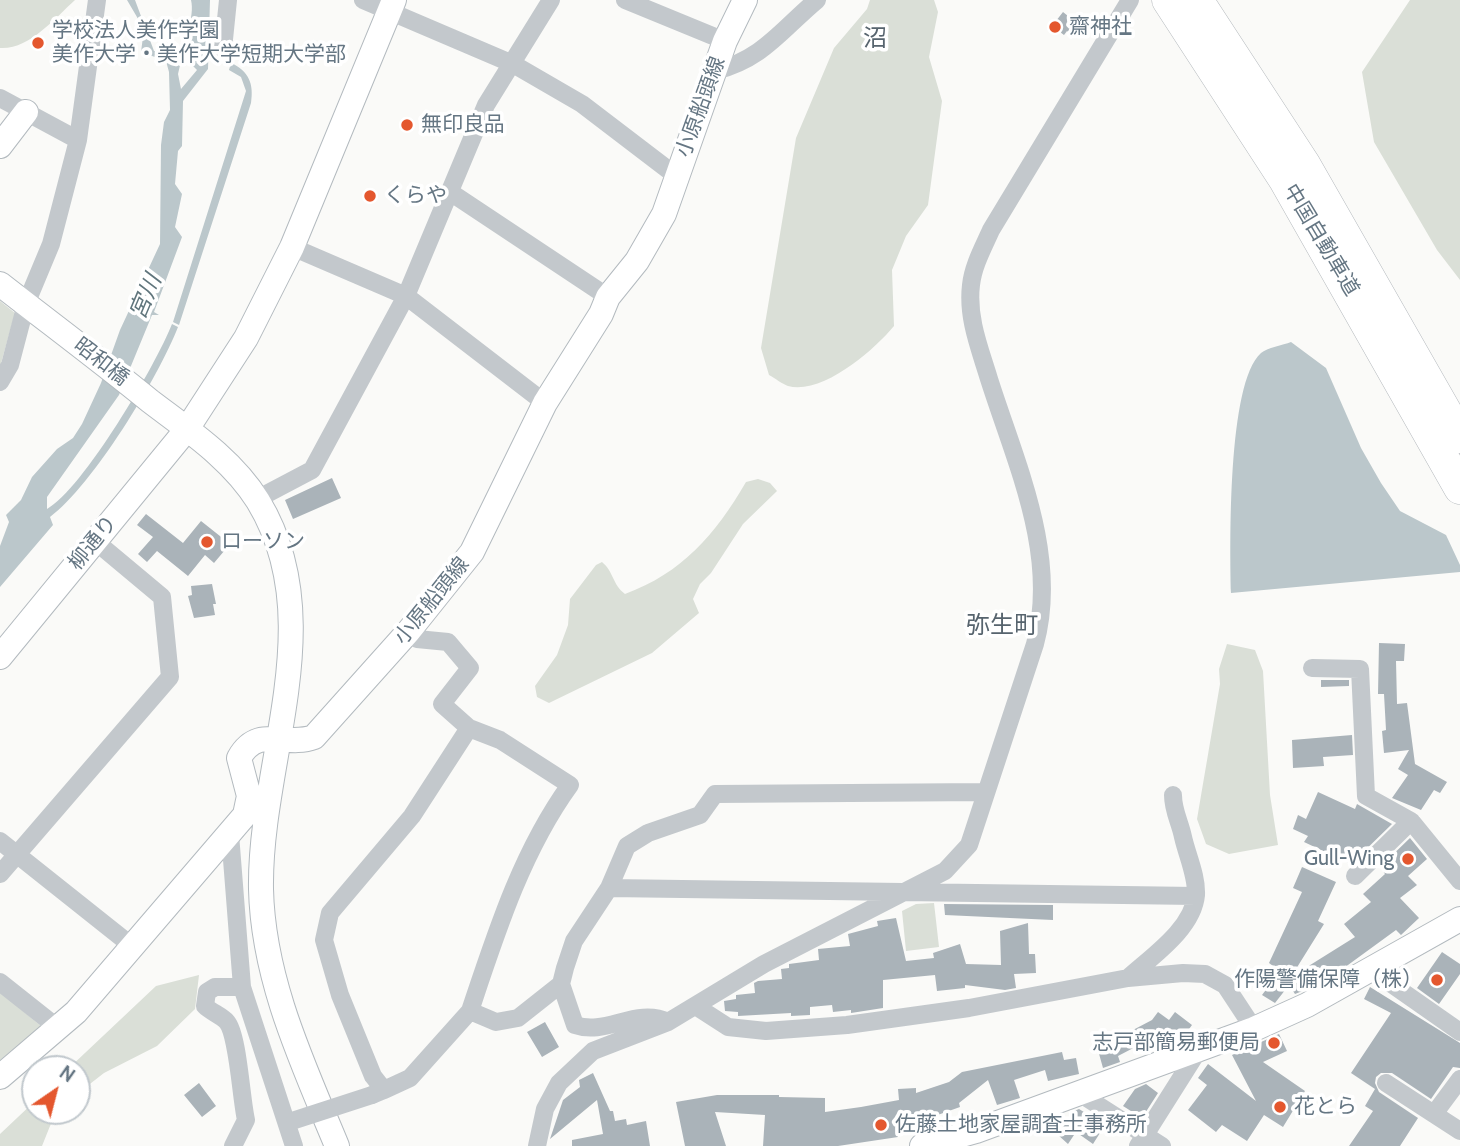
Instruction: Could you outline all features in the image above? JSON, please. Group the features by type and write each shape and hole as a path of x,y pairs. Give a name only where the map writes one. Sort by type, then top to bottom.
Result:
{"highway":[{"name":"中国自動車道","path":"1168,0 1292,191 1460,488"},
{"name":"中国自動車道","path":"1197,0 1304,164 1460,437"}],"main road":[{"name":"小原船頭線","path":"0,1077 76,1012 245,815 249,796 239,758 246,745 258,740 280,738 299,742 314,737 408,632 472,552 545,403 601,314 608,297 653,236 664,214 675,175 725,41 745,0"},
{"name":"柳通り","path":"0,657 187,429 246,338 292,247 392,6"},
{"path":"0,146 26,112"},
{"name":"昭和橋","path":"0,284 216,452 257,499 274,532 282,558 292,619 280,738 263,839 261,890 266,943 294,1045 337,1146"},
{"path":"922,1146 1079,1093 1254,1029 1307,1005 1460,919"}],"street":[{"path":"0,382 10,365 31,307 51,244 78,140 97,0"},
{"path":"223,49 228,0"},
{"path":"363,0 392,6 513,64 582,104 675,175"},
{"path":"257,499 312,470 406,296 486,105 551,0"},
{"path":"625,0 725,41"},
{"path":"715,71 739,65 758,54 817,0"},
{"path":"537,1146 545,1109 559,1083 593,1051 668,1022 697,1007 764,964 944,871 969,845 985,792 1008,733 1035,644 1043,614 1044,587 1033,519 976,337 971,286 976,262 991,230 1123,4"},
{"path":"0,98 78,140"},
{"path":"450,192 608,297"},
{"path":"292,247 406,296 545,403"},
{"path":"0,874 170,677 162,597 95,541"},
{"path":"291,1121 378,1093 410,1078 470,1011 510,899 553,808 570,785 500,740 469,727 442,704 470,668 448,642 417,639 408,632"},
{"path":"1311,668 1360,669 1366,796 1412,821 1460,881"},
{"path":"378,1093 340,995 324,940 330,913 412,816 469,727"},
{"path":"470,1011 496,1022 518,1017 561,984 574,941 609,888 627,846 648,833 700,815 715,794 985,792"},
{"path":"1128,978 1178,931 1190,913 1196,896 1181,828 1173,811 1172,795"},
{"path":"1356,876 1412,821"},
{"path":"230,834 242,987 291,1121 294,1146"},
{"path":"0,841 132,946"},
{"path":"609,888 1196,896"},
{"path":"1370,969 1460,1032"},
{"path":"697,1007 728,1027 766,1031 847,1025 969,1008 1128,978 1205,974 1226,985 1254,1029"},
{"path":"0,982 58,1028"},
{"path":"561,984 575,1024 586,1029 653,1015 668,1022"},
{"path":"233,1146 246,1120 239,1090 235,1035 226,1020 205,1006 207,992 215,987 242,987"},
{"path":"1141,1141 1198,1051"},
{"path":"1434,1114 1460,1079"},
{"path":"1386,1083 1460,1132"},
{"path":"1079,1093 1141,1141 1162,1146"}],"shaded area":[{"path":"0,0 75,0 31,38 21,44 0,48"},
{"path":"870,0 934,0 938,12 929,57 942,101 928,205 906,236 892,270 894,326 861,358 832,377 817,384 788,386 769,375 761,348 796,138 834,48 867,9"},
{"path":"1410,0 1460,0 1460,280 1437,250 1374,142 1362,72"},
{"path":"0,301 15,313 0,367"},
{"path":"758,479 770,483 777,491 743,524 711,573 700,584 693,599 699,613 652,653 549,703 537,697 535,686 557,655 568,625 570,599 596,565 602,562 606,566 625,594 664,575 709,535 746,482"},
{"path":"1227,644 1255,650 1263,671 1270,795 1278,845 1229,854 1206,844 1197,819 1220,684 1219,669"},
{"path":"934,903 939,947 906,951 902,911 916,904"},
{"path":"199,975 195,1009 157,1046 104,1073 91,1083 91,1055 83,1055 156,986"},
{"path":"0,992 41,1026 0,1064"},
{"path":"21,1114 21,1125 50,1125 42,1146 0,1146 0,1134"}],"water":[{"name":"宮川","path":"127,0 135,0 154,51 171,54 181,44 188,30 192,14 191,0 210,0 208,69 183,101 182,146 178,151 175,184 182,194 175,227 182,237 154,312 159,315 152,315 119,395 47,497 47,509 62,497 98,452 135,395 172,324 178,327 156,374 123,429 85,481 50,517 53,525 0,587 0,546 9,522 6,515 21,500 32,477 57,449 73,438 82,424 101,383 120,330 160,244 161,145 164,122 170,110 169,72 166,61 141,52 144,29","holes":["181,61 189,62 197,70 181,89 178,74"]},
{"path":"231,63 249,79 251,103 179,325 173,322 246,91 241,77 229,70"},
{"path":"1291,342 1326,368 1361,448 1381,483 1400,511 1446,535 1460,565 1460,572 1231,593 1233,467 1242,397 1250,370 1261,353"}],"building":[{"path":"1063,12 1078,24 1070,34 1067,31 1064,35 1052,26"},
{"path":"332,478 341,498 293,519 285,500"},
{"path":"146,514 183,543 201,521 230,544 214,563 205,555 188,576 157,551 147,562 138,554 153,537 137,525"},
{"path":"212,584 215,615 194,618 188,596 192,595 191,586"},
{"path":"1379,643 1405,644 1404,661 1396,661 1397,704 1407,703 1415,764 1447,782 1440,793 1434,790 1421,810 1392,798 1408,775 1398,769 1409,750 1384,753 1384,694 1378,694"},
{"path":"1321,680 1349,680 1349,686 1321,687"},
{"path":"1352,735 1353,755 1323,757 1324,766 1293,768 1292,740"},
{"path":"1318,792 1355,809 1357,804 1392,824 1351,864 1304,842 1308,836 1293,829 1298,815 1306,819"},
{"path":"1410,838 1427,859 1408,876 1417,885 1400,898 1419,918 1401,935 1396,930 1348,965 1300,992 1295,994 1289,985 1275,1003 1262,995 1280,971 1269,963 1302,892 1293,888 1302,867 1336,882 1318,921 1324,924 1291,977 1355,937 1344,924 1371,902 1363,894 1385,874 1380,867"},
{"path":"944,904 1053,905 1053,920 945,915"},
{"path":"896,918 906,961 934,958 933,953 960,944 966,964 1001,965 1000,931 1028,923 1029,954 1035,954 1036,973 1014,974 1016,988 1005,990 965,985 965,988 937,991 935,975 883,980 883,1008 851,1013 851,1010 833,1012 832,1005 810,1007 810,1015 791,1016 791,1013 738,1016 738,1012 725,1011 724,1001 736,999 736,995 755,993 754,983 782,979 781,969 789,968 789,964 819,960 818,949 850,946 848,934 878,926 877,921"},
{"path":"1442,952 1460,964 1460,974 1439,1004 1417,988"},
{"path":"1370,987 1460,1043 1460,1068 1453,1067 1431,1099 1392,1073 1381,1073 1376,1077 1375,1083 1379,1092 1418,1118 1400,1146 1349,1146 1373,1111 1365,1106 1375,1089 1351,1073 1391,1013 1364,999"},
{"path":"1158,1012 1169,1020 1175,1012 1192,1025 1181,1040 1177,1041 1164,1032 1118,1056 1120,1062 1103,1068 1094,1036 1111,1031 1114,1040 1152,1020"},
{"path":"545,1022 559,1047 542,1057 527,1032"},
{"path":"1279,1034 1287,1051 1263,1062 1305,1091 1283,1127 1264,1115 1247,1141 1222,1125 1216,1132 1188,1110 1207,1085 1198,1078 1208,1064 1256,1101 1232,1055"},
{"path":"1062,1052 1064,1060 1076,1058 1079,1074 1048,1081 1045,1070 1014,1080 1020,1098 997,1105 988,1080 959,1103 960,1107 918,1122 919,1129 897,1131 898,1137 838,1146 763,1146 765,1115 715,1112 726,1146 685,1146 676,1102 717,1095 825,1098 825,1112 899,1100 898,1089 916,1088 916,1093 949,1082 962,1072"},
{"path":"593,1073 610,1111 613,1111 615,1121 626,1119 627,1125 646,1121 650,1146 572,1146 572,1140 603,1134 597,1100 550,1139 563,1100 580,1087 579,1080"},
{"path":"199,1083 216,1106 202,1117 184,1095"},
{"path":"1146,1084 1158,1093 1142,1118 1123,1106 1135,1089"},
{"path":"1079,1109 1105,1125 1093,1144 1076,1132 1068,1144 1058,1135 1074,1111"}],"place":[{"name":"齋神社","path":"1055,27"},
{"name":"学校法人美作学園 美作大学・美作大学短期大学部","path":"38,43"},
{"name":"無印良品","path":"407,125"},
{"name":"くらや","path":"370,196"},
{"name":"ローソン","path":"207,542"},
{"name":"Gull-Wing","path":"1408,859"},
{"name":"作陽警備保障（株）","path":"1437,980"},
{"name":"志戸部簡易郵便局","path":"1274,1043"},
{"name":"花とら","path":"1280,1107"},
{"name":"佐藤土地家屋調査士事務所","path":"881,1125"}],"district":[{"name":"沼","path":"875,39"},
{"name":"弥生町","path":"1002,626"}]}
